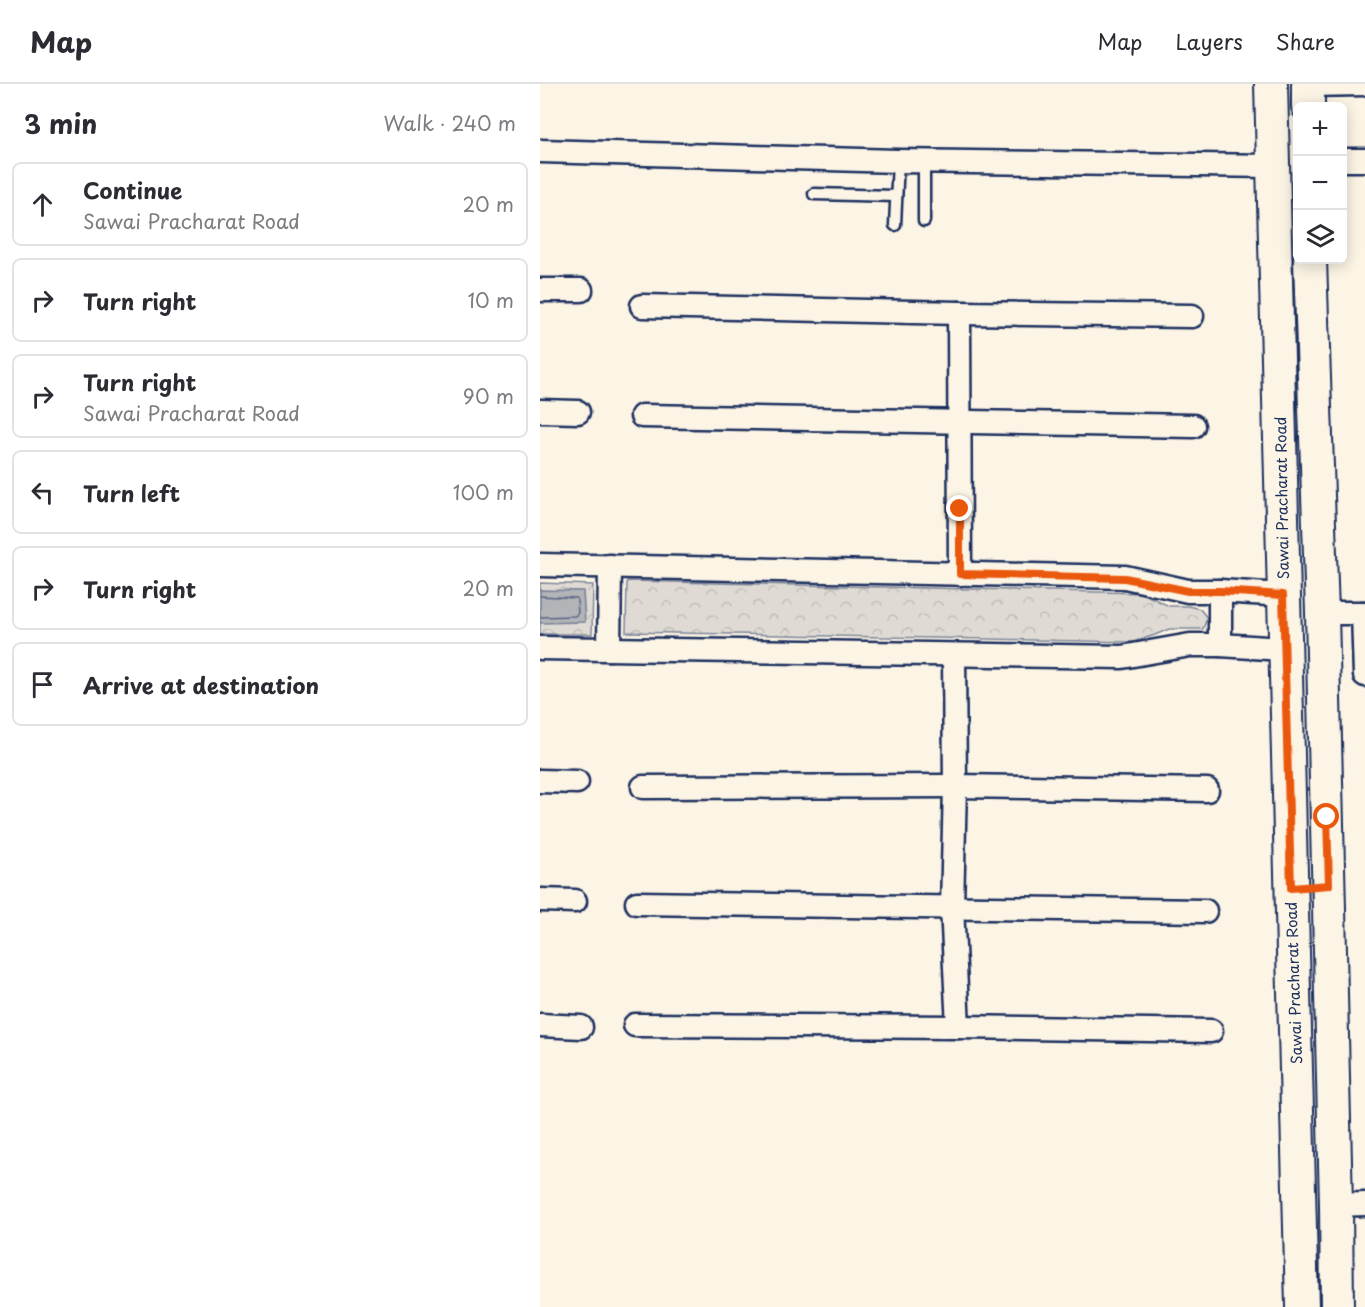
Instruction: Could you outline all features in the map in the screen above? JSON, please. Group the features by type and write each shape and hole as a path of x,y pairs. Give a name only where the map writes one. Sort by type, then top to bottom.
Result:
{"main road":[{"name":"Sawai Pracharat Road","path":"1271,84 1302,1307"},
{"path":"1310,264 1329,885 1351,1205 1337,1307"},
{"path":"1291,888 1329,885"}],"street":[{"path":"1308,92 1364,84"},
{"path":"540,151 897,161 1273,166"},
{"path":"1347,160 1365,160"},
{"path":"540,290 581,290"},
{"path":"642,306 1192,316"},
{"path":"959,313 960,574"},
{"path":"540,411 578,412"},
{"path":"642,416 1193,426"},
{"path":"540,565 1125,578 1188,591 1283,595"},
{"path":"609,650 610,566"},
{"path":"1220,591 1220,645"},
{"path":"1322,613 1364,613 1365,675"},
{"path":"540,648 1122,657 1190,645 1284,650"},
{"path":"954,655 955,786 952,907 958,1027"},
{"path":"540,781 577,782"},
{"path":"643,787 955,786 1207,790"},
{"path":"540,900 575,901"},
{"path":"637,903 1204,910"},
{"path":"540,1025 581,1027"},
{"path":"635,1025 1211,1031"}],"lane":[{"path":"895,225 897,161"},
{"path":"924,161 924,221"},
{"path":"814,194 896,196"}],"green space":[{"path":"627,581 1142,593 1169,606 1188,606 1200,609 1207,618 1203,629 1169,629 1133,642 626,632"},
{"path":"540,583 593,585 592,634 540,634"}],"water":[{"path":"540,590 583,591 585,622 540,623"}],"route":[{"path":"960,509 960,574 1125,578 1188,591 1283,595 1291,888 1329,885 1327,817"}]}
